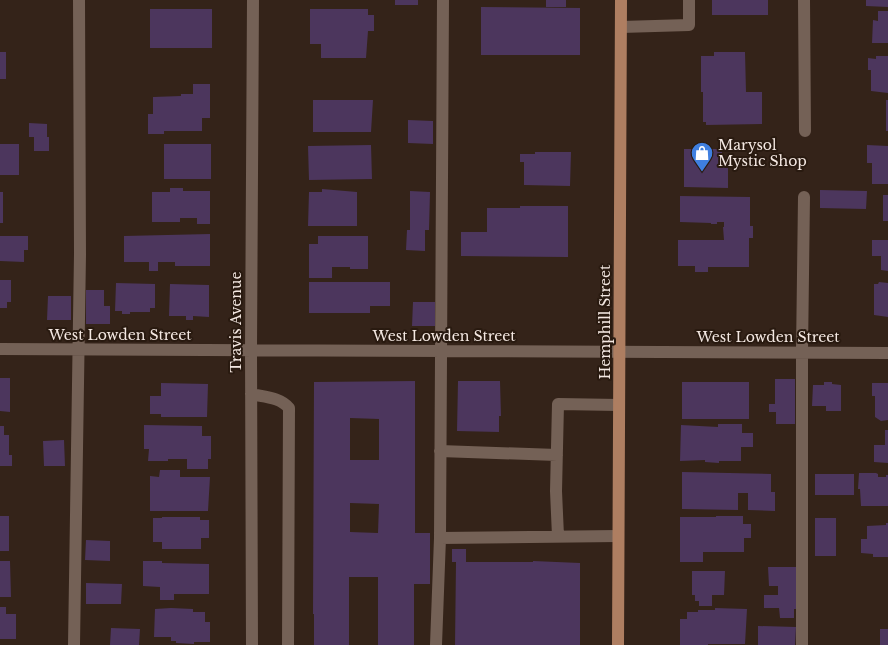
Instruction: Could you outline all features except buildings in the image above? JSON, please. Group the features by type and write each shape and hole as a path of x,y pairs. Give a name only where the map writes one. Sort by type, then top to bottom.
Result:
{"main road":[{"name":"Hemphill Street","path":"618,645 621,0"}],"street":[{"path":"74,645 80,254 79,0"},
{"name":"Travis Avenue","path":"252,645 251,350 253,0"},
{"path":"436,645 440,538 443,0"},
{"path":"621,27 689,25 689,0"},
{"path":"804,0 805,131"},
{"path":"802,645 802,352 804,197"},
{"name":"West Lowden Street","path":"0,349 888,352"},
{"path":"251,394 275,399 285,403 289,408 288,645"},
{"path":"558,536 558,404 619,404"},
{"path":"440,451 557,455"},
{"path":"440,538 618,536"}],"place":[{"name":"Marysol Mystic Shop","path":"702,172"}]}
